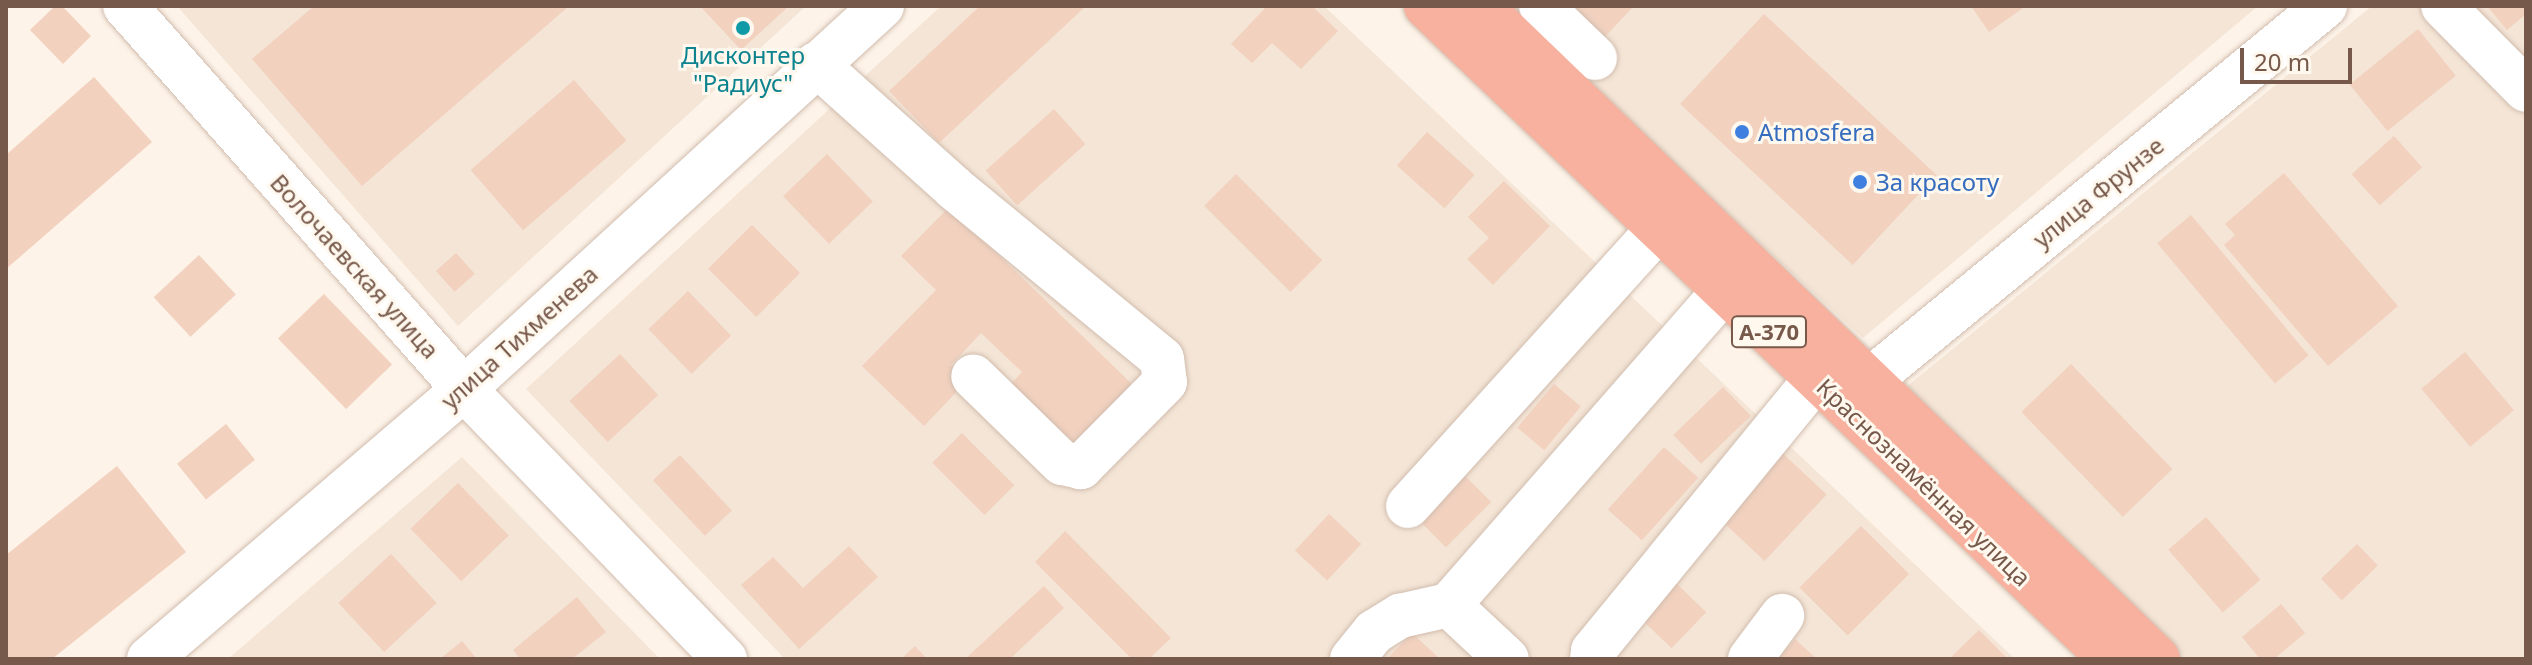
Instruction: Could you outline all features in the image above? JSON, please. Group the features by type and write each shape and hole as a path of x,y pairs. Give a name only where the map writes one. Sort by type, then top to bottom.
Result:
{"highway":[{"name":"Краснознамённая улица","path":"1426,6 2111,659"},
{"name":"Краснознамённая улица","path":"1480,6 1871,379 2158,659"}],"street":[{"name":"Волочаевская улица","path":"125,6 464,389 725,659"},
{"name":"улица Тихменева","path":"149,659 464,389 882,6"},
{"path":"1541,6 1595,58"},
{"name":"улица Фрунзе","path":"1871,379 2325,6"},
{"path":"2443,6 2526,90"},
{"path":"816,64 954,188 1162,359 1165,382 1081,467 1062,463 973,376"},
{"path":"1408,506 1659,228"},
{"path":"1352,659 1374,632 1400,616 1449,605 1726,289"},
{"path":"1592,659 1593,651 1816,379"},
{"path":"1449,605 1507,659"},
{"path":"1750,659 1782,616"}],"shaded area":[{"path":"177,6 806,6 458,326"},
{"path":"941,6 1324,6 2015,659 785,659 526,389"},
{"path":"1501,6 2258,6 1863,338"},
{"path":"2372,6 2526,6 2526,659 2175,659 1905,388"},
{"path":"462,457 660,659 228,659"}],"building":[{"path":"55,6 62,6 91,36 63,64 30,30"},
{"path":"314,6 569,6 362,186 252,59"},
{"name":"Дисконтер \"Радиус\"","path":"700,6 789,6 741,50"},
{"path":"980,6 1086,6 939,143 889,91"},
{"path":"1267,6 1312,6 1338,31 1301,69 1272,43 1252,63 1231,44"},
{"path":"1560,6 1634,6 1599,43"},
{"path":"1971,6 2026,6 1989,32"},
{"path":"2487,6 2526,6 2526,14 2507,30"},
{"path":"1764,14 1937,175 1853,265 1680,104"},
{"path":"2418,29 2456,76 2387,131 2350,84"},
{"path":"94,77 152,142 6,269 6,155"},
{"path":"574,80 626,140 523,230 471,170"},
{"path":"1054,109 1085,144 1017,205 986,171"},
{"path":"1427,132 1475,175 1444,208 1397,165"},
{"path":"2394,136 2422,167 2380,205 2352,174"},
{"path":"827,154 873,201 829,244 783,196"},
{"path":"2284,173 2398,306 2328,366 2224,245 2235,235 2225,224"},
{"path":"1236,174 1322,260 1290,292 1204,206"},
{"path":"1504,181 1550,226 1493,285 1467,259 1489,238 1468,217"},
{"path":"949,207 1135,387 1069,456 1003,392 1022,372 981,333 951,365 967,381 924,426 862,366 936,290 901,256"},
{"path":"2191,215 2309,355 2275,383 2157,243"},
{"path":"752,225 800,273 756,317 708,269"},
{"path":"456,253 475,274 455,292 436,271"},
{"path":"199,255 236,294 190,337 154,297"},
{"path":"688,291 731,336 692,374 648,329"},
{"path":"324,294 392,364 346,409 278,338"},
{"path":"2465,352 2514,410 2470,447 2421,389"},
{"path":"620,354 658,395 608,442 570,401"},
{"path":"2071,364 2172,469 2123,517 2021,412"},
{"path":"1554,384 1581,406 1544,450 1517,428"},
{"path":"1723,387 1751,416 1701,464 1673,435"},
{"path":"226,424 255,460 206,499 177,464"},
{"path":"962,433 1014,485 985,515 932,463"},
{"path":"1664,447 1698,478 1642,540 1608,509"},
{"path":"1777,448 1827,494 1765,561 1715,515"},
{"path":"680,455 732,511 705,536 653,480"},
{"path":"117,466 186,552 52,659 6,659 6,555"},
{"path":"1460,471 1491,502 1446,547 1415,516"},
{"path":"458,483 509,536 461,581 411,529"},
{"path":"1329,514 1361,544 1327,581 1295,551"},
{"path":"2206,517 2260,580 2223,612 2168,550"},
{"path":"1861,526 1909,574 1848,636 1799,588"},
{"path":"1065,531 1171,638 1149,659 1132,659 1035,562"},
{"path":"2357,544 2378,566 2342,600 2321,579"},
{"path":"849,546 878,577 799,649 741,585 773,557 803,588"},
{"path":"391,554 437,603 384,652 338,603"},
{"path":"1676,583 1706,612 1671,648 1641,619"},
{"path":"1044,586 1064,608 1010,659 965,659"},
{"path":"577,597 606,632 572,659 520,659 513,650"},
{"path":"2281,604 2305,633 2274,659 2260,659 2242,637"},
{"path":"1979,630 2008,659 1949,659"},
{"path":"1412,633 1440,659 1387,659"},
{"path":"1795,639 1817,659 1777,659"},
{"path":"462,641 477,659 440,659"},
{"path":"915,646 927,659 901,659"}],"place":[{"name":"Дисконтер \"Радиус\"","path":"743,28"},
{"name":"Atmosfera","path":"1742,132"},
{"name":"За красоту","path":"1860,182"}]}
